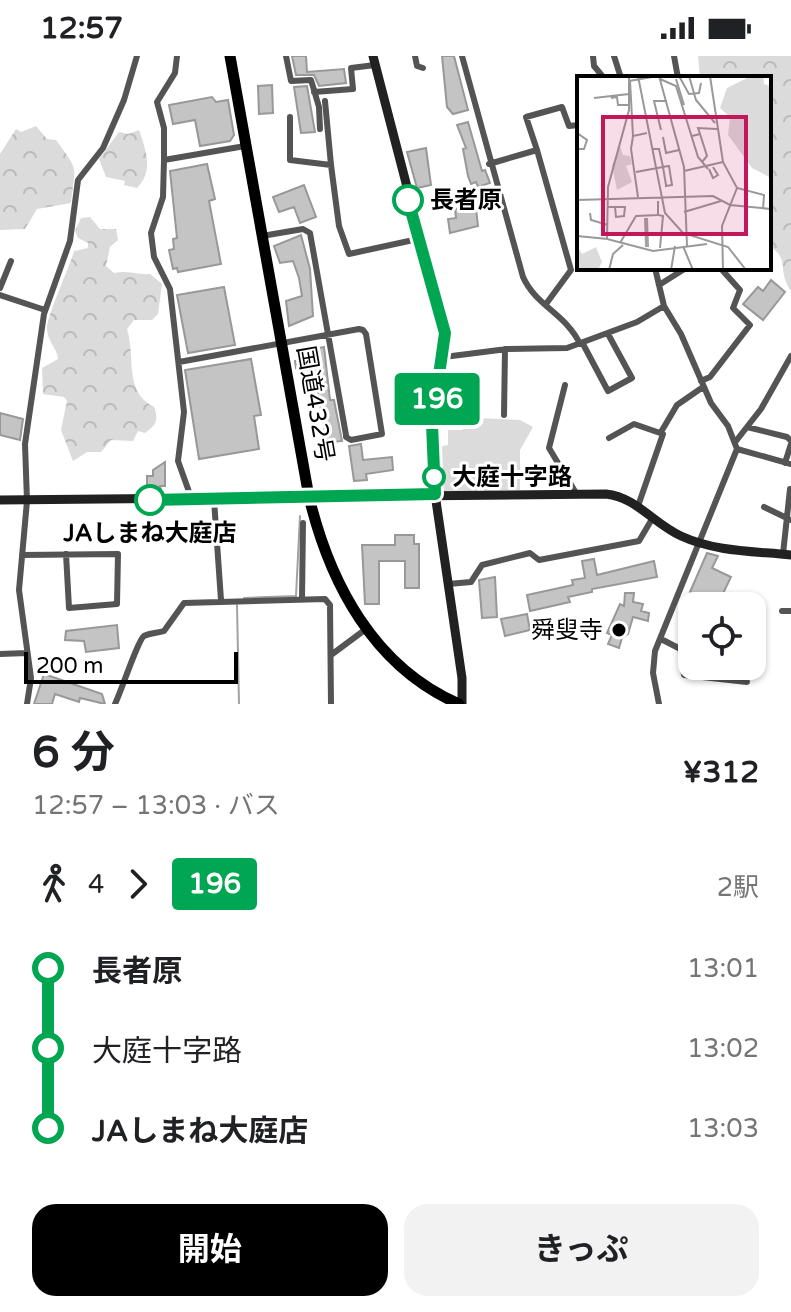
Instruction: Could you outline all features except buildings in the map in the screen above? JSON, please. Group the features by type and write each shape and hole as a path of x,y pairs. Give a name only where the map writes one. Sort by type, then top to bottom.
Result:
{"highway":[{"name":"国道432号","path":"230,56 309,497 329,568 367,629 419,682 460,704"}],"main road":[{"path":"374,60 418,239 445,333 444,357 432,424 435,494 462,678 460,704"},
{"path":"0,500 214,500 435,494 616,495 638,506 652,519 701,545 787,555"}],"street":[{"path":"27,704 31,678 19,599 27,501 25,444 45,310 63,267 73,230 78,180 103,148 124,100 137,56"},
{"path":"177,56 175,73 157,102 164,128 163,197 151,233 154,257 170,289 184,423 178,461 192,500"},
{"path":"286,56 291,81 311,80 320,129"},
{"path":"415,56 417,66 423,68"},
{"path":"462,56 489,164 523,277 533,294 572,327 608,391 632,378 608,334"},
{"path":"593,56 594,66 602,76"},
{"path":"614,56 620,76"},
{"path":"674,56 678,76"},
{"path":"314,92 353,89 351,68 374,60"},
{"path":"325,101 339,226 349,254 418,239"},
{"path":"546,304 571,270 526,117 562,107 569,126 577,125"},
{"path":"290,117 290,160 331,165"},
{"path":"164,160 246,146"},
{"path":"489,164 537,150"},
{"path":"179,362 281,344 328,335 359,329 366,334 383,429 380,435 351,440 346,437 328,335 310,233 303,229 262,236"},
{"path":"0,288 11,261"},
{"path":"655,270 664,306 681,334 702,384 737,445 788,464 791,443 747,427"},
{"path":"659,285 683,270"},
{"path":"638,506 663,438 661,432 677,405 710,377 750,325 733,308 739,289 723,271"},
{"path":"0,295 45,310"},
{"path":"444,357 505,349 567,348 608,334 664,306"},
{"path":"504,415 505,349"},
{"path":"659,704 653,673 661,639 701,545 737,445 791,356"},
{"path":"565,385 549,448 576,493"},
{"path":"609,438 634,424 661,432"},
{"path":"787,555 790,489"},
{"path":"214,500 221,600"},
{"path":"764,507 789,519"},
{"path":"448,584 471,582 482,565 508,556 530,553 539,560 639,541 652,519"},
{"path":"302,599 303,523"},
{"path":"22,555 66,554 119,555 117,604 69,608 66,554"},
{"path":"115,704 142,638 164,631 184,603 302,599 329,602 331,704"},
{"path":"782,611 791,611"},
{"path":"331,655 367,629"},
{"path":"661,639 678,649"},
{"path":"0,654 27,653"},
{"path":"729,680 747,682"}],"green space":[{"path":"698,56 791,56 791,291 784,277 780,255 771,247 771,76 700,76"},
{"path":"36,126 47,139 56,140 72,164 71,203 37,209 25,229 0,230 0,154 16,129 21,132"},
{"path":"139,130 147,167 137,188 124,185 125,181 106,177 99,159 119,132 128,134"},
{"path":"90,217 100,229 116,229 118,240 110,247 106,266 114,273 150,274 162,284 158,314 152,320 134,320 127,329 134,383 144,400 154,407 156,419 145,433 138,431 133,441 111,440 101,452 87,452 73,461 61,430 67,401 64,397 43,394 42,368 58,359 48,334 48,324 74,251 88,248 88,243 78,238 75,231 81,218"},
{"path":"478,418 520,420 533,427 520,450 520,490 442,492 438,447 448,445 448,430 463,430 463,425"}],"waterway":[{"path":"244,598 296,596 300,516"},
{"path":"237,605 239,704"}],"bus line":[{"name":"196","path":"150,500 435,494 432,424 444,357 445,333 408,200"}],"place":[{"name":"長者原","path":"408,200"},
{"name":"大庭十字路","path":"434,477"},
{"name":"JAしまね大庭店","path":"150,500"},
{"name":"舜叟寺","path":"619,630"}]}
